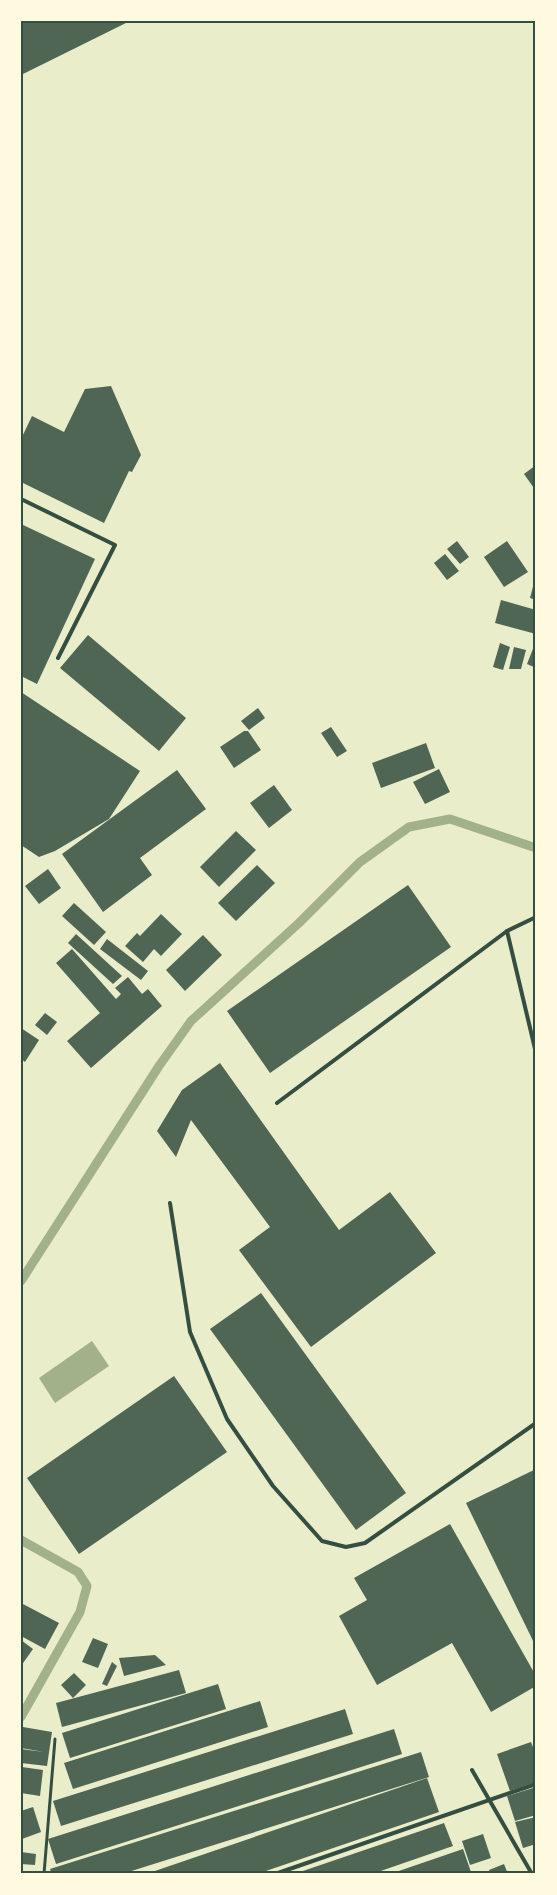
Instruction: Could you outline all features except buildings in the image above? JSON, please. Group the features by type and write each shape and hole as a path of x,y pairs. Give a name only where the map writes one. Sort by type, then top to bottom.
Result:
{"lane":[{"path":"21,499 115,545 58,658"},
{"path":"277,1103 507,931 536,917"},
{"path":"507,931 536,1053"},
{"path":"170,1203 190,1332 227,1419 273,1486 322,1541 346,1547 365,1543 536,1423"},
{"path":"472,1770 532,1874"},
{"path":"275,1874 536,1784"}],"path":[{"path":"44,1874 55,1739"}],"shaded area":[{"path":"92,1341 109,1366 55,1403 39,1378"}],"waterway":[{"path":"21,1281 159,1066 191,1021 299,923 360,862 409,827 450,819 536,848"},
{"path":"21,1540 78,1572 87,1586 80,1612 21,1717"}]}
